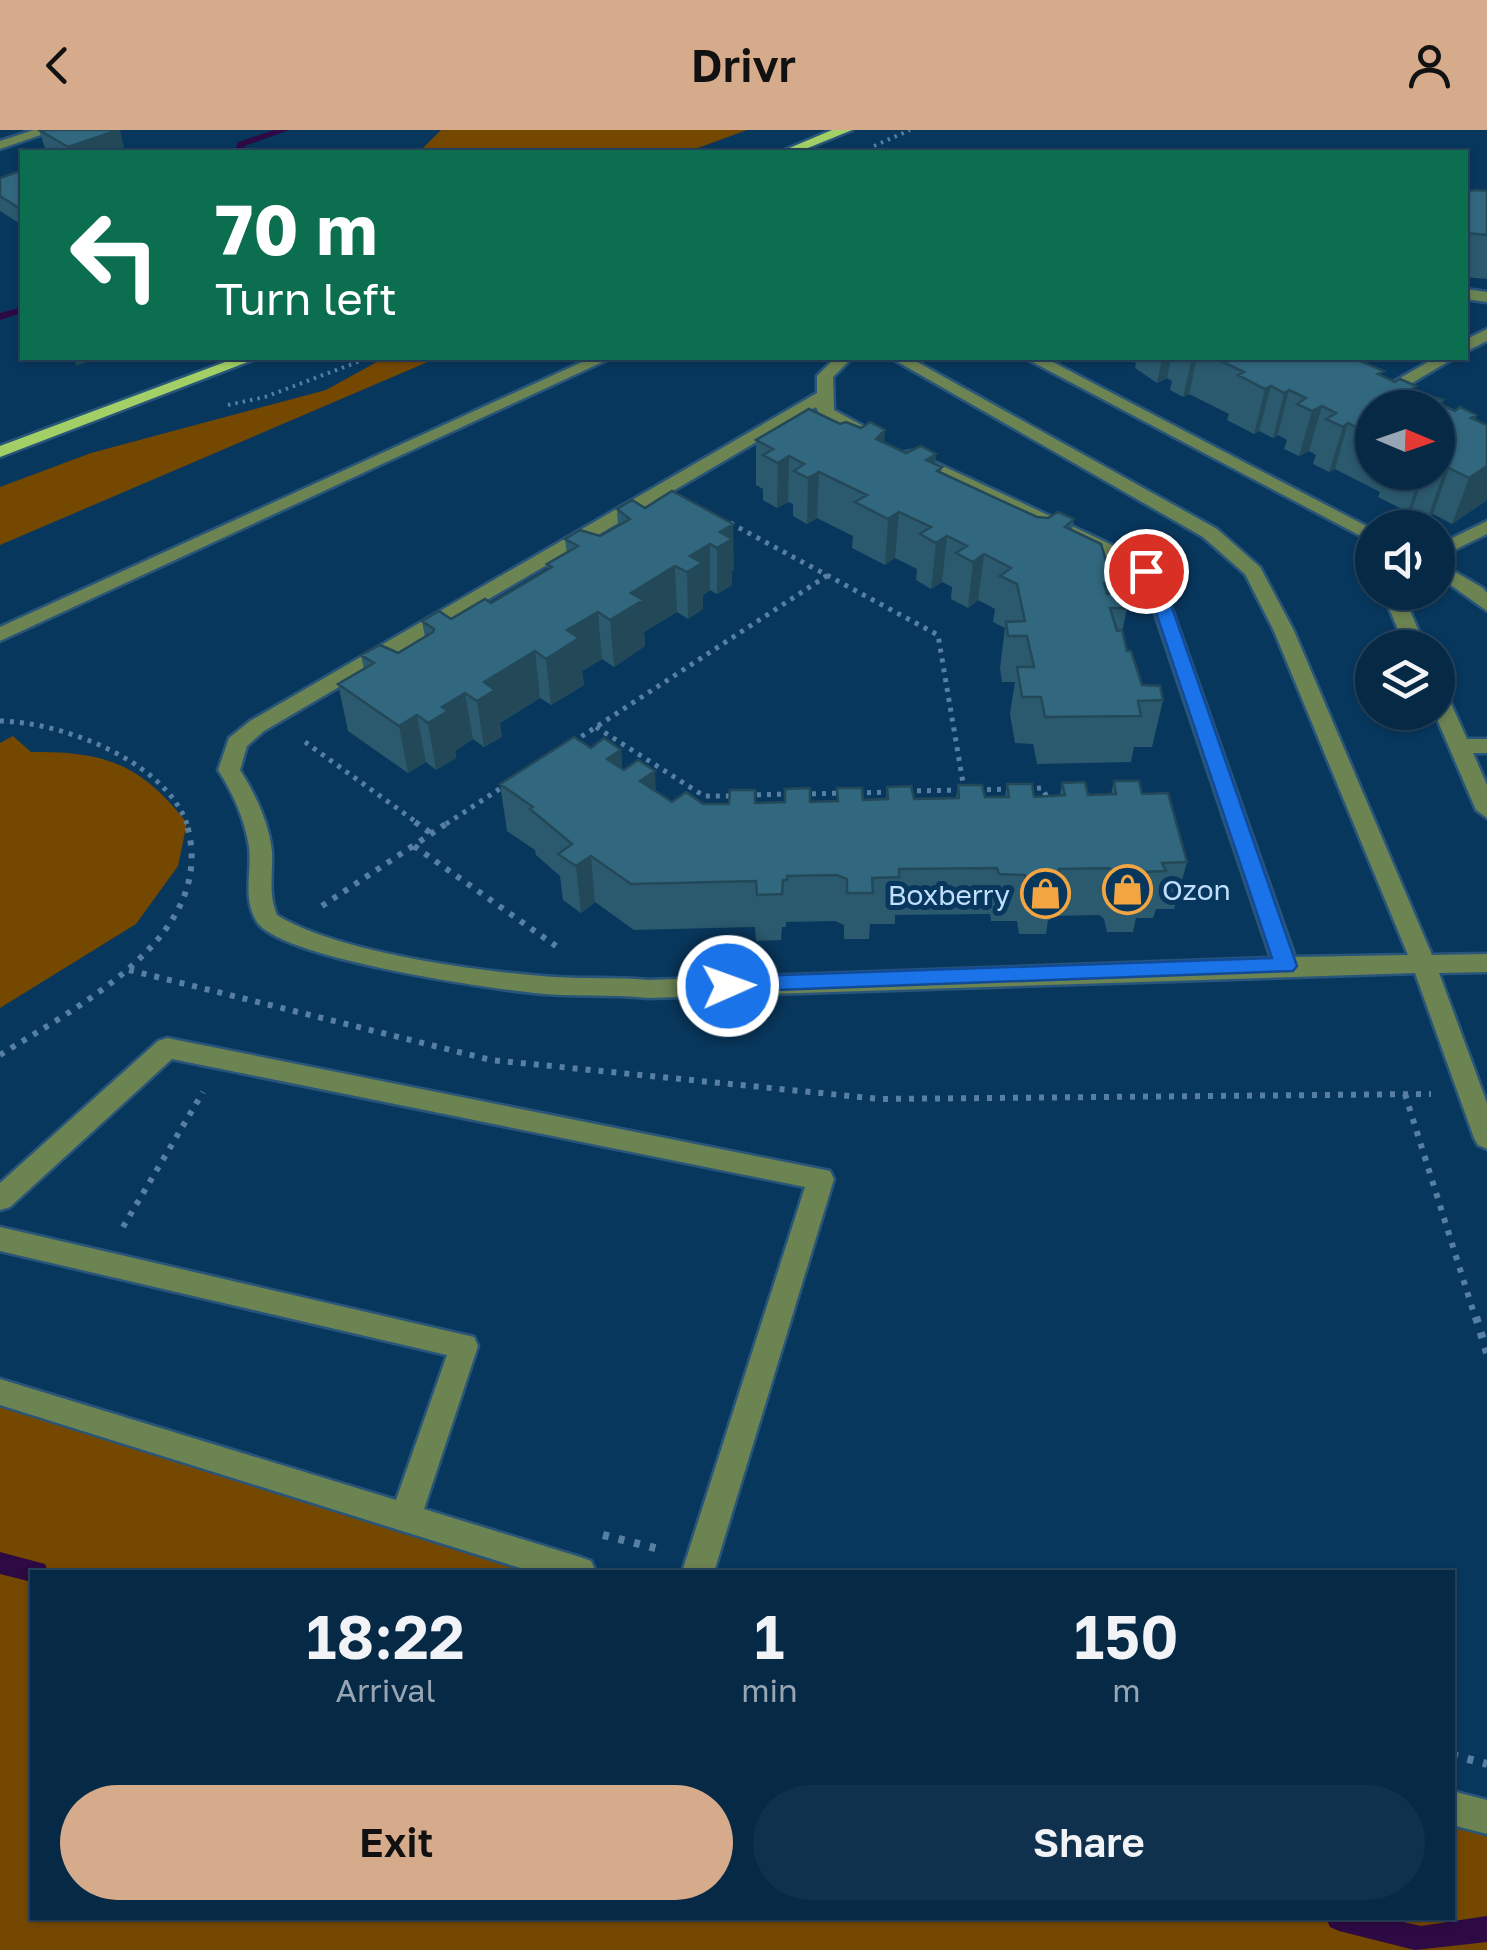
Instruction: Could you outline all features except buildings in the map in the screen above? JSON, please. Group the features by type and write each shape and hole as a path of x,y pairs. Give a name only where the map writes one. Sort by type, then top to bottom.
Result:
{"main road":[{"path":"792,150 845,130"},
{"path":"1,449 245,360"}],"street":[{"path":"0,144 48,130"},
{"path":"0,634 599,360"},
{"path":"842,360 826,376 824,410 831,418 1135,562 1153,579 1286,966"},
{"path":"902,360 1210,533 1253,572 1284,631 1423,962 1487,1138"},
{"path":"1037,360 1355,527"},
{"path":"1396,390 1443,360"},
{"path":"1350,393 1355,395"},
{"path":"823,396 271,718 238,743 229,770 254,817 260,852 260,906 269,921 284,931 424,967 554,986 609,984 648,989 1487,962"},
{"path":"1455,543 1487,527"},
{"path":"1455,579 1476,592 1487,605"},
{"path":"1452,730 1487,810"},
{"path":"1459,746 1487,746"},
{"path":"0,1199 167,1048 822,1179 699,1570"},
{"path":"0,1239 464,1346 405,1518"},
{"path":"0,1392 574,1570"},
{"path":"1455,1809 1487,1818"}],"path":[{"path":"873,147 910,130"},
{"path":"727,521 938,635 964,790"},
{"path":"563,748 828,576"},
{"path":"271,718 432,834"},
{"path":"0,721 78,734 118,753 166,787 192,828 191,876 166,933 129,970 0,1055"},
{"path":"596,727 704,796 1042,788 1044,798 1064,797"},
{"path":"284,931 513,781"},
{"path":"414,846 609,984"},
{"path":"129,970 491,1060 880,1099 1471,1092"},
{"path":"1405,1094 1487,1354"},
{"path":"1455,1757 1487,1764"}],"shaded area":[{"path":"441,130 747,130 692,150 421,150"},
{"path":"380,360 432,360 0,545 0,487 91,453 326,390"},
{"path":"13,736 31,752 80,754 120,765 154,787 187,823 178,866 136,924 0,1008 0,743"},
{"path":"0,1392 574,1570 30,1570 30,1920 1455,1920 1455,1809 1487,1817 1487,1950 0,1950"}],"waterway":[{"path":"240,150 241,144 284,130"},
{"path":"0,317 20,311"},
{"path":"0,1563 30,1570"},
{"path":"1347,1920 1421,1939 1487,1929"}],"place":[{"name":"Ozon","path":"1127,889"},
{"name":"Boxberry","path":"1045,894"}],"route":[{"path":"728,986 1286,966 1153,579 1146,571"}]}
